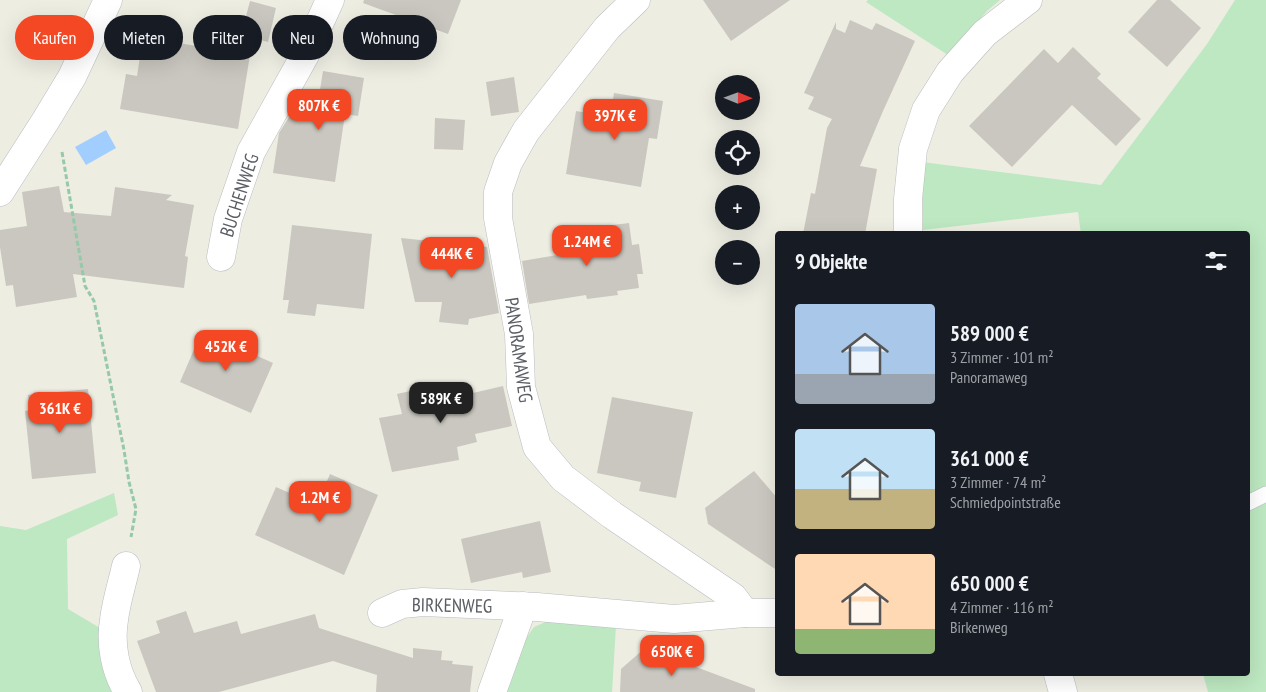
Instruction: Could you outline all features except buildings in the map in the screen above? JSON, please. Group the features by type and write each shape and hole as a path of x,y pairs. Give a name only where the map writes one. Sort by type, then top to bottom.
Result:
{"street":[{"path":"0,192 72,77 108,0"},
{"name":"BUCHENWEG","path":"220,257 228,219 251,152 305,54 330,0"},
{"name":"PANORAMAWEG","path":"636,0 607,28 526,131 508,163 498,192 498,218 519,334 521,387 537,446 564,478 612,515 733,597 746,613"},
{"path":"908,231 908,199 913,149 926,110 950,72 985,33 1028,0"},
{"path":"126,566 114,620 113,641 116,663 123,685 128,692"},
{"name":"BIRKENWEG","path":"382,613 402,604 423,602 524,606 674,619 746,613"},
{"name":"BIRKENWEG","path":"492,692 524,606"},
{"path":"746,613 775,613"},
{"path":"1059,676 1063,692"}],"lane":[{"path":"1250,502 1266,494"}],"path":[{"path":"46,120 59,130 86,286 94,302 136,509 126,566"}],"green space":[{"path":"868,0 1000,0 987,11 948,55 866,2"},
{"path":"1235,0 1266,0 1266,692 1208,692 1204,676 1250,676 1250,231 1081,231 1078,212 923,230 922,162 1101,185 1207,44"},
{"path":"114,493 118,515 67,539 68,609 100,628 116,692 0,692 0,526 26,530"},
{"path":"548,621 616,625 612,692 504,692 522,644 534,627"}],"water":[{"path":"106,130 116,148 86,165 75,147"}]}
